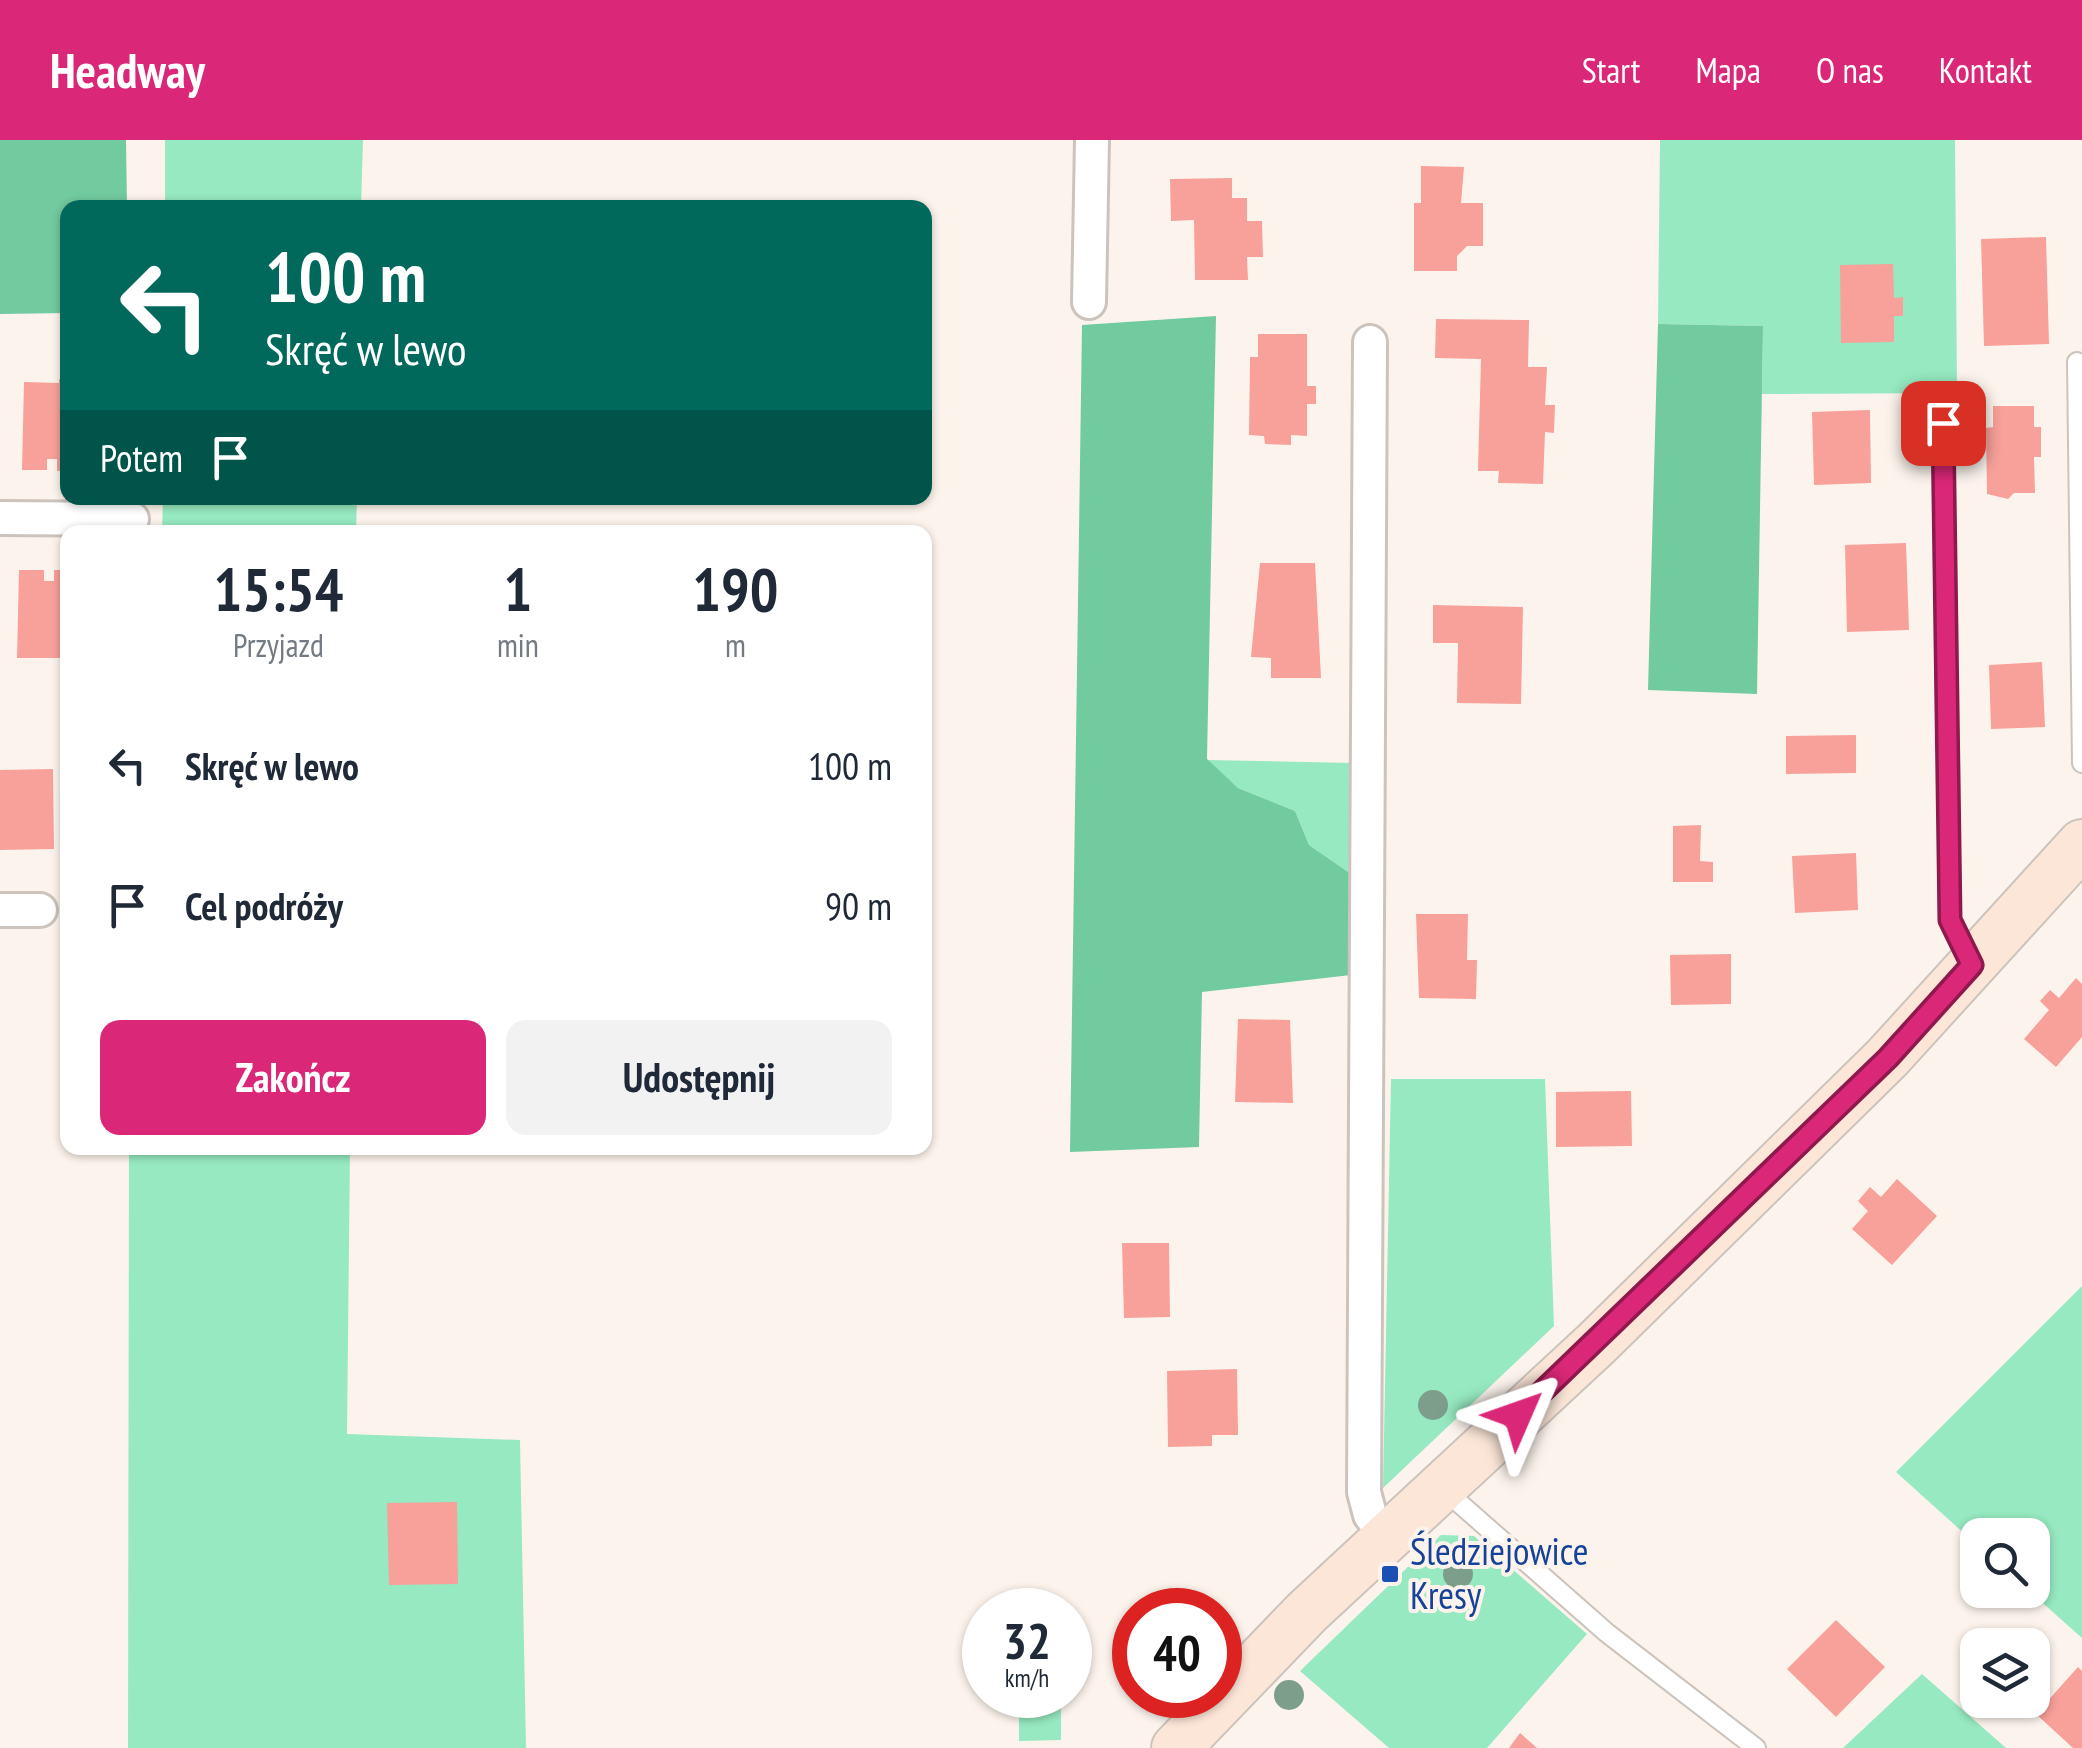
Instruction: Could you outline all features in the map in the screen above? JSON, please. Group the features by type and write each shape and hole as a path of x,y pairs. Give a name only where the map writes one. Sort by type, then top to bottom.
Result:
{"street":[{"path":"1089,302 1092,140"},
{"path":"1370,342 1364,1492 1370,1515 1386,1536"},
{"path":"0,518 132,519"},
{"path":"1176,1748 1386,1536 1596,1344 1888,1058 2082,844"},
{"path":"0,910 40,910"}],"lane":[{"path":"2077,362 2082,764"},
{"path":"1943,423 1950,920 1972,965"},
{"path":"1441,1487 1608,1633 1756,1748"}],"green space":[{"path":"0,140 126,140 127,200 60,200 60,313 0,314"},
{"path":"165,140 363,140 361,200 165,200"},
{"path":"1660,140 1955,140 1957,393 1762,394 1763,326 1658,324"},
{"path":"1216,316 1207,759 1238,788 1295,811 1309,845 1351,874 1351,975 1202,992 1199,1147 1070,1152 1082,325"},
{"path":"1658,324 1763,326 1757,694 1648,690"},
{"path":"163,505 357,505 356,525 162,525"},
{"path":"1207,760 1353,763 1351,874 1309,845 1295,811 1238,788"},
{"path":"1391,1079 1545,1079 1554,1326 1383,1488"},
{"path":"129,1155 350,1155 347,1434 520,1440 526,1748 128,1748"},
{"path":"2082,1286 2082,1638 2048,1608 2050,1518 1960,1518 1960,1530 1896,1472"},
{"path":"1441,1535 1474,1536 1587,1634 1487,1748 1389,1748 1300,1671"},
{"path":"1922,1674 1960,1707 1960,1718 1972,1718 2006,1748 1843,1748"},
{"path":"1019,1718 1061,1718 1061,1740 1019,1741"}],"building":[{"path":"1421,166 1464,167 1461,203 1483,203 1483,246 1467,246 1457,256 1457,271 1414,271 1414,203 1421,203"},
{"path":"1232,178 1232,198 1247,198 1247,221 1262,221 1263,257 1247,257 1248,280 1195,280 1194,220 1171,221 1170,179"},
{"path":"2046,237 2049,344 1984,346 1981,239"},
{"path":"1893,264 1894,298 1903,297 1903,316 1894,316 1894,342 1841,343 1840,265"},
{"path":"1436,319 1529,320 1528,367 1547,367 1545,405 1555,405 1554,433 1545,432 1543,484 1498,483 1499,471 1478,471 1481,359 1435,358"},
{"path":"1258,334 1307,334 1307,386 1316,386 1316,404 1307,404 1307,436 1291,435 1291,445 1265,444 1264,436 1249,435 1250,357 1258,357"},
{"path":"59,379 60,471 57,459 47,459 47,470 22,470 24,382 59,383"},
{"path":"1993,406 2034,406 2034,427 2041,427 2041,457 2034,457 2035,493 2014,493 2008,499 1987,494 1986,428 1993,427"},
{"path":"1870,410 1871,483 1814,485 1812,412"},
{"path":"1906,543 1909,630 1847,632 1845,545"},
{"path":"1260,563 1315,563 1321,678 1271,678 1271,658 1251,657"},
{"path":"19,570 44,570 44,581 54,581 54,570 60,570 60,658 17,658"},
{"path":"1433,605 1523,607 1521,704 1457,703 1458,643 1433,643"},
{"path":"2042,662 2045,727 1991,729 1989,665"},
{"path":"1856,735 1856,773 1786,774 1786,736"},
{"path":"53,769 54,849 0,850 0,770"},
{"path":"1701,825 1700,861 1713,862 1713,882 1673,882 1673,826"},
{"path":"1856,853 1858,910 1795,913 1792,856"},
{"path":"1416,914 1468,914 1467,960 1477,960 1476,999 1419,998"},
{"path":"1731,954 1731,1004 1671,1005 1670,955"},
{"path":"2076,978 2082,984 2082,1037 2056,1067 2024,1039 2049,1010 2040,1001 2050,990 2059,998"},
{"path":"1238,1019 1290,1020 1293,1103 1235,1102"},
{"path":"1631,1091 1632,1146 1556,1147 1556,1092"},
{"path":"1897,1179 1937,1216 1892,1265 1852,1229 1868,1211 1858,1201 1870,1187 1881,1197"},
{"path":"1122,1243 1169,1243 1170,1317 1124,1318"},
{"path":"1237,1369 1238,1435 1212,1435 1212,1446 1168,1447 1167,1371"},
{"path":"457,1502 458,1584 389,1585 387,1503"},
{"path":"1836,1620 1885,1667 1836,1717 1787,1669"},
{"path":"2078,1667 2082,1671 2082,1748 2073,1748 2040,1718 2050,1718 2050,1698"},
{"path":"1520,1733 1537,1748 1509,1748"}],"place":[{"name":"Śledziejowice Kresy","path":"1390,1574"}],"route":[{"path":"1518,1415 1596,1344 1888,1058 1972,965 1950,920 1943,423"}]}
